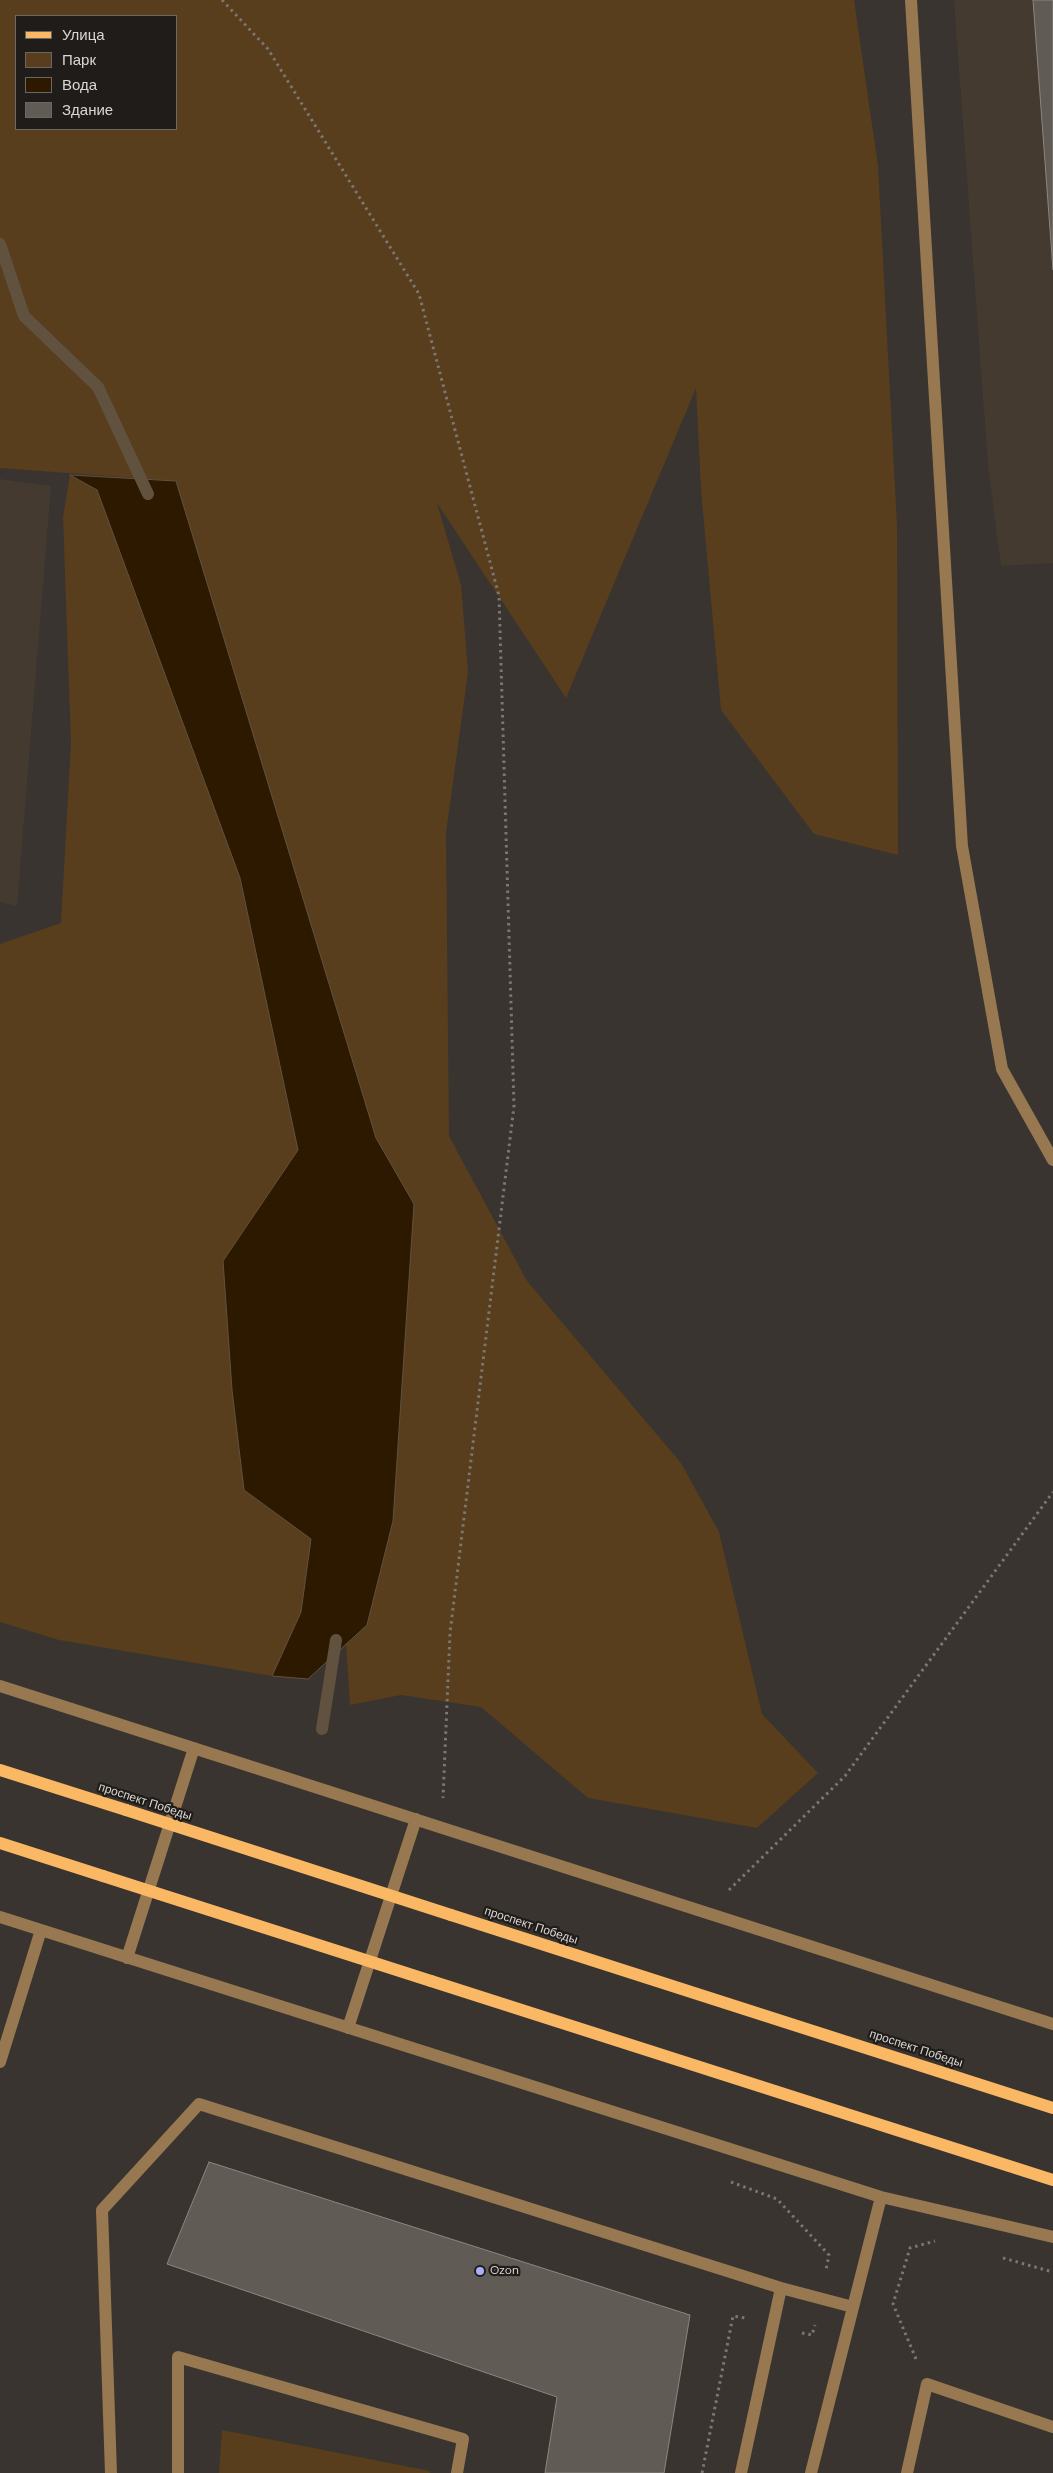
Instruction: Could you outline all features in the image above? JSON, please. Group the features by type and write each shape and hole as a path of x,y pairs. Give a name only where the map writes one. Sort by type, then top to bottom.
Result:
{"main road":[{"name":"проспект Победы","path":"0,1770 1053,2108"},
{"path":"0,1843 1053,2180"}],"street":[{"path":"911,0 962,846 1002,1069 1053,1160"},
{"path":"0,1686 1053,2024"},
{"path":"127,1958 194,1748"},
{"path":"348,2028 416,1819"},
{"path":"0,1917 881,2197 1053,2237"},
{"path":"0,2062 41,1930"},
{"path":"111,2473 102,2210 199,2104 781,2288 853,2307"},
{"path":"811,2473 881,2197"},
{"path":"741,2473 781,2288"},
{"path":"178,2473 178,2357 463,2439 457,2473"},
{"path":"907,2473 927,2384 1053,2427"}],"path":[{"path":"222,0 268,49 418,294 499,596 514,1106 450,1633 443,1806"},
{"path":"728,1890 845,1776 1053,1492"},
{"path":"702,2473 733,2316 812,2335 822,2298 829,2255 777,2199 722,2179"},
{"path":"927,2384 893,2304 910,2248 940,2239"},
{"path":"996,2256 1053,2272"}],"shaded area":[{"path":"954,0 1053,0 1053,563 1001,566 988,465"},
{"path":"0,479 51,486 17,906 0,902"}],"green space":[{"path":"0,0 854,0 878,166 897,525 898,855 814,834 721,710 701,490 696,388 566,698 437,503 461,585 468,672 446,833 449,1136 527,1281 681,1463 719,1532 762,1714 818,1773 757,1828 588,1798 481,1707 401,1695 350,1705 346,1644 367,1625 393,1521 414,1204 376,1138 350,1068 176,481 0,468"},
{"path":"70,475 97,490 240,878 298,1150 223,1261 244,1490 311,1539 301,1612 272,1676 59,1640 0,1622 0,944 61,923 71,743 63,517"},
{"path":"222,2430 430,2471 430,2473 219,2473"}],"water":[{"path":"70,475 176,481 376,1138 414,1204 393,1521 367,1625 308,1679 272,1676 301,1612 311,1539 244,1490 232,1390 223,1261 298,1150 240,878 97,490"}],"building":[{"path":"1033,0 1053,0 1053,270"},
{"path":"209,2162 690,2315 664,2473 545,2473 557,2397 167,2264"}],"waterway":[{"path":"0,244 24,316 98,387 148,494"},
{"path":"322,1729 336,1640"}],"place":[{"name":"Ozon","path":"480,2271"}]}
